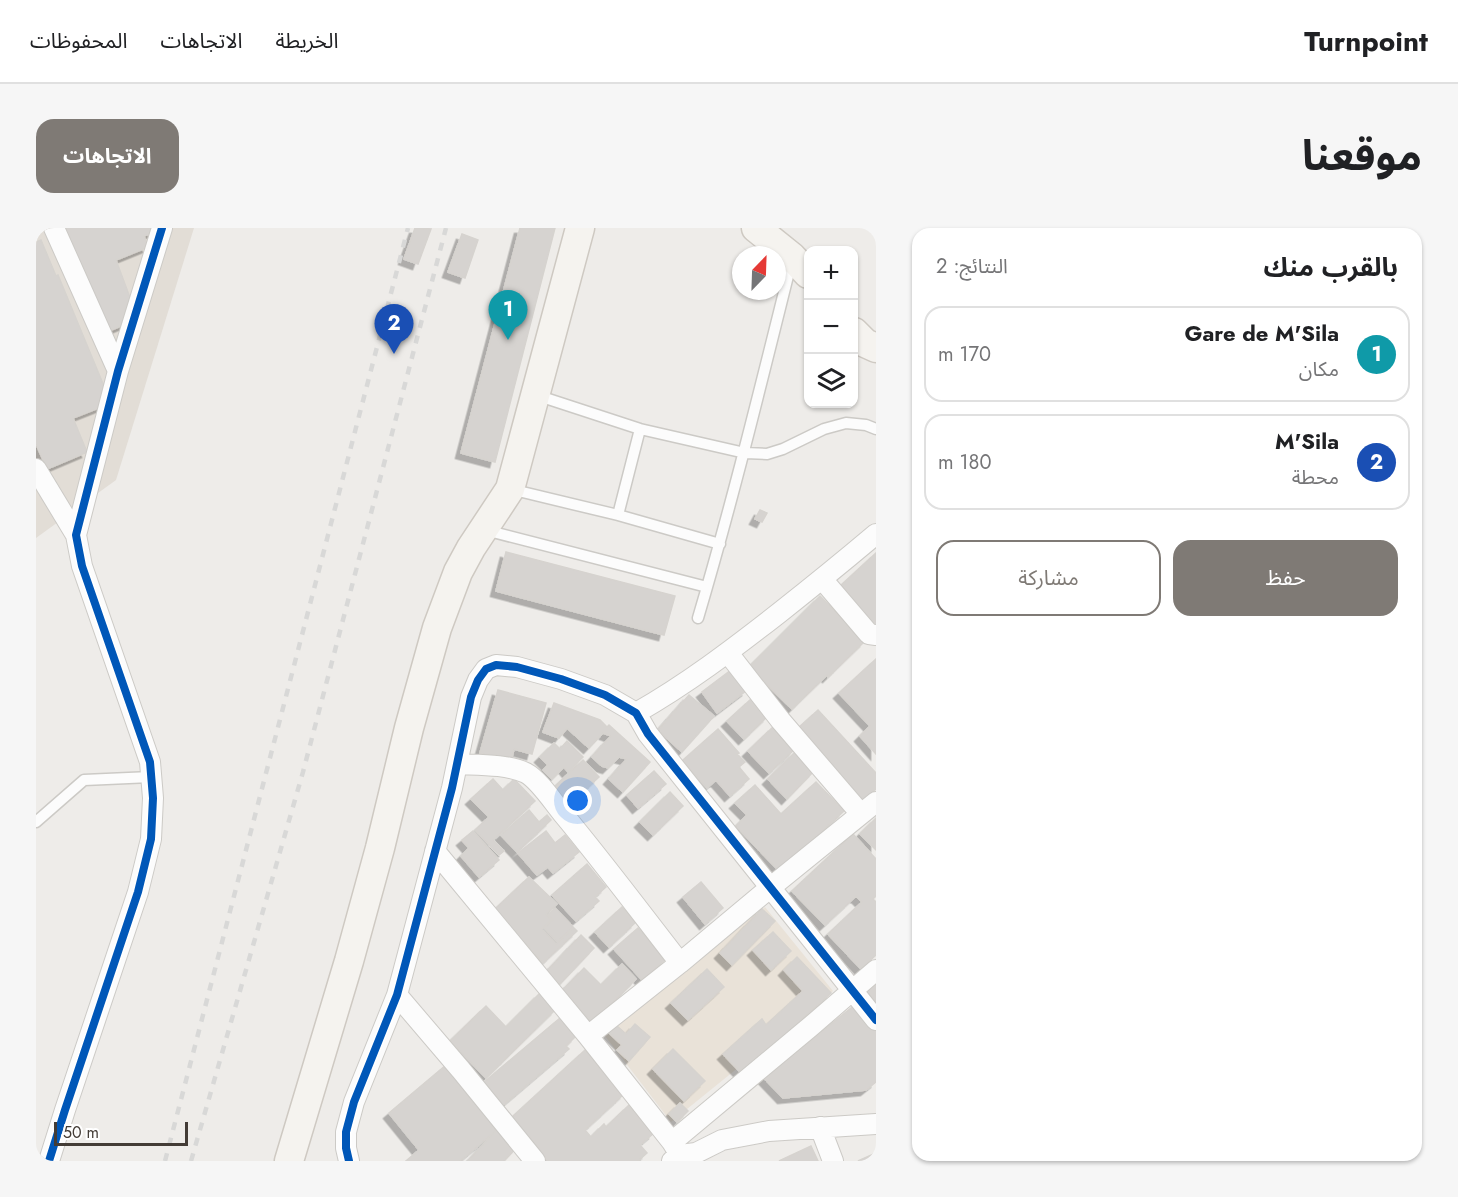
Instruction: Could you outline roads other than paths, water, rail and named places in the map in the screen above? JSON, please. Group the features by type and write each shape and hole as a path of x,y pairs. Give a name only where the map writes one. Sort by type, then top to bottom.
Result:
{"street":[{"path":"54,228 118,371"},
{"path":"76,535 118,371 162,228"},
{"path":"289,1161 349,961 437,628 458,572 482,529 510,489 580,228"},
{"path":"756,228 800,265"},
{"path":"858,336 865,343 876,348"},
{"path":"36,468 76,535 82,566 150,762 153,798 150,839 138,892 49,1161"},
{"path":"636,712 728,653 876,534"},
{"path":"822,579 869,634 876,635"},
{"path":"588,1036 868,808 781,721 728,653"},
{"path":"349,1161 346,1132 354,1102 397,995 452,788 471,697 478,680 486,669 496,665 517,667 561,679 605,695 636,712 648,734 876,1020"},
{"path":"457,764 510,768 527,774 541,787 580,834 680,963"},
{"path":"435,851 684,1155"},
{"path":"684,1155 810,1027 876,970"},
{"path":"397,995 461,1070 527,1158"},
{"path":"684,1155 723,1140 769,1131 876,1124"},
{"path":"820,1127 833,1161"}],"lane":[{"path":"698,618 800,265"},
{"path":"536,395 640,429 745,453 767,454 783,449 824,429 846,423 866,425 876,429"},
{"path":"618,515 640,429"},
{"path":"510,489 618,515 720,544"},
{"path":"482,529 707,587"},
{"path":"36,822 84,780 151,777"}],"railway":[{"path":"165,1161 408,228"},
{"path":"191,1161 303,772 446,228"}],"place":[{"name":"Gare de M'Sila","path":"508,340"},
{"name":"M'Sila","path":"394,354"}]}
